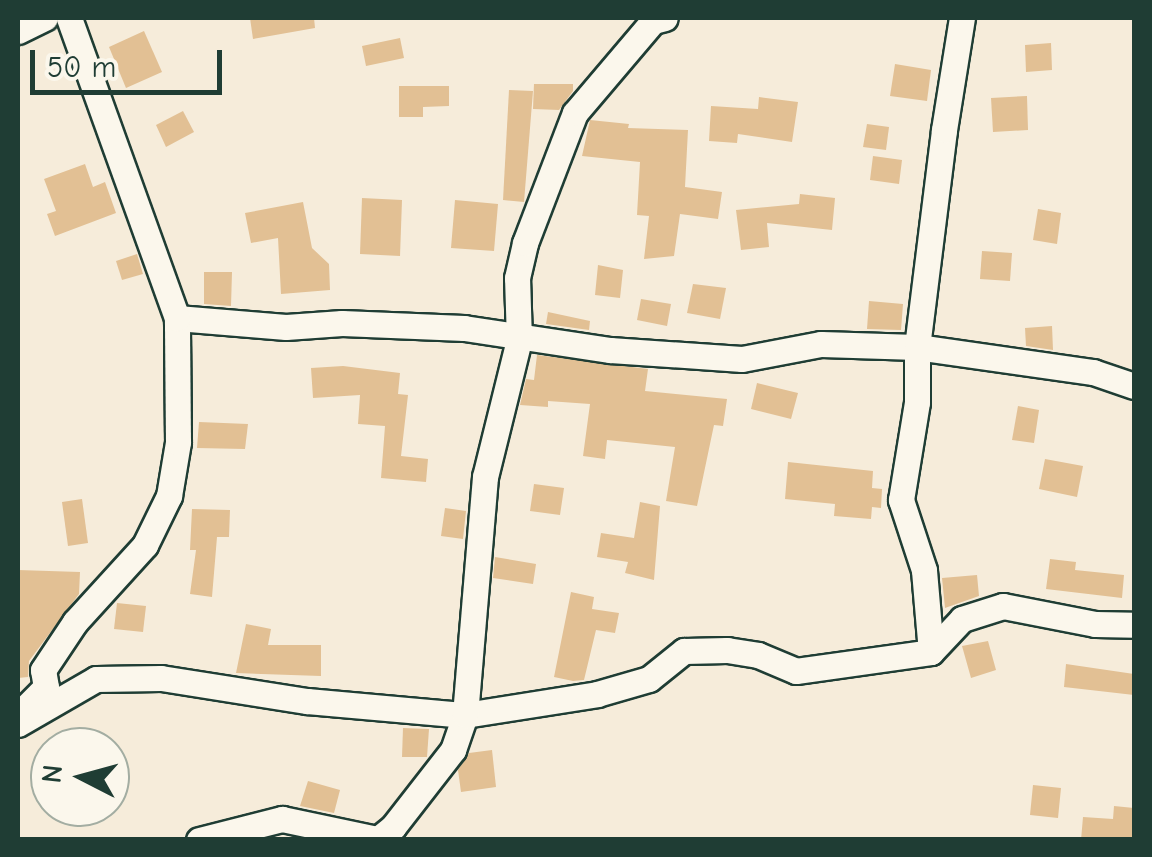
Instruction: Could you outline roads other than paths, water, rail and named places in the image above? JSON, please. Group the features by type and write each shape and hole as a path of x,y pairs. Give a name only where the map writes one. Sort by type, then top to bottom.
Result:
{"street":[{"path":"18,31 44,18"},
{"path":"18,716 46,687 42,670 76,622 145,545 169,496 178,442 177,318 69,18"},
{"path":"198,840 282,819 377,839 393,827 452,750 465,715 486,476 518,340 517,278 525,243 575,112 653,21 665,18"},
{"path":"931,652 924,570 901,500 917,402 917,348 962,18"},
{"path":"177,318 286,327 342,323 464,328 518,340 742,358 821,344 917,348 1093,372 1134,386"},
{"path":"18,724 96,679 161,678 379,710 465,715 597,694 649,679 684,651 742,652 796,671 931,652 962,618 1004,606 1094,624 1134,625"}]}
